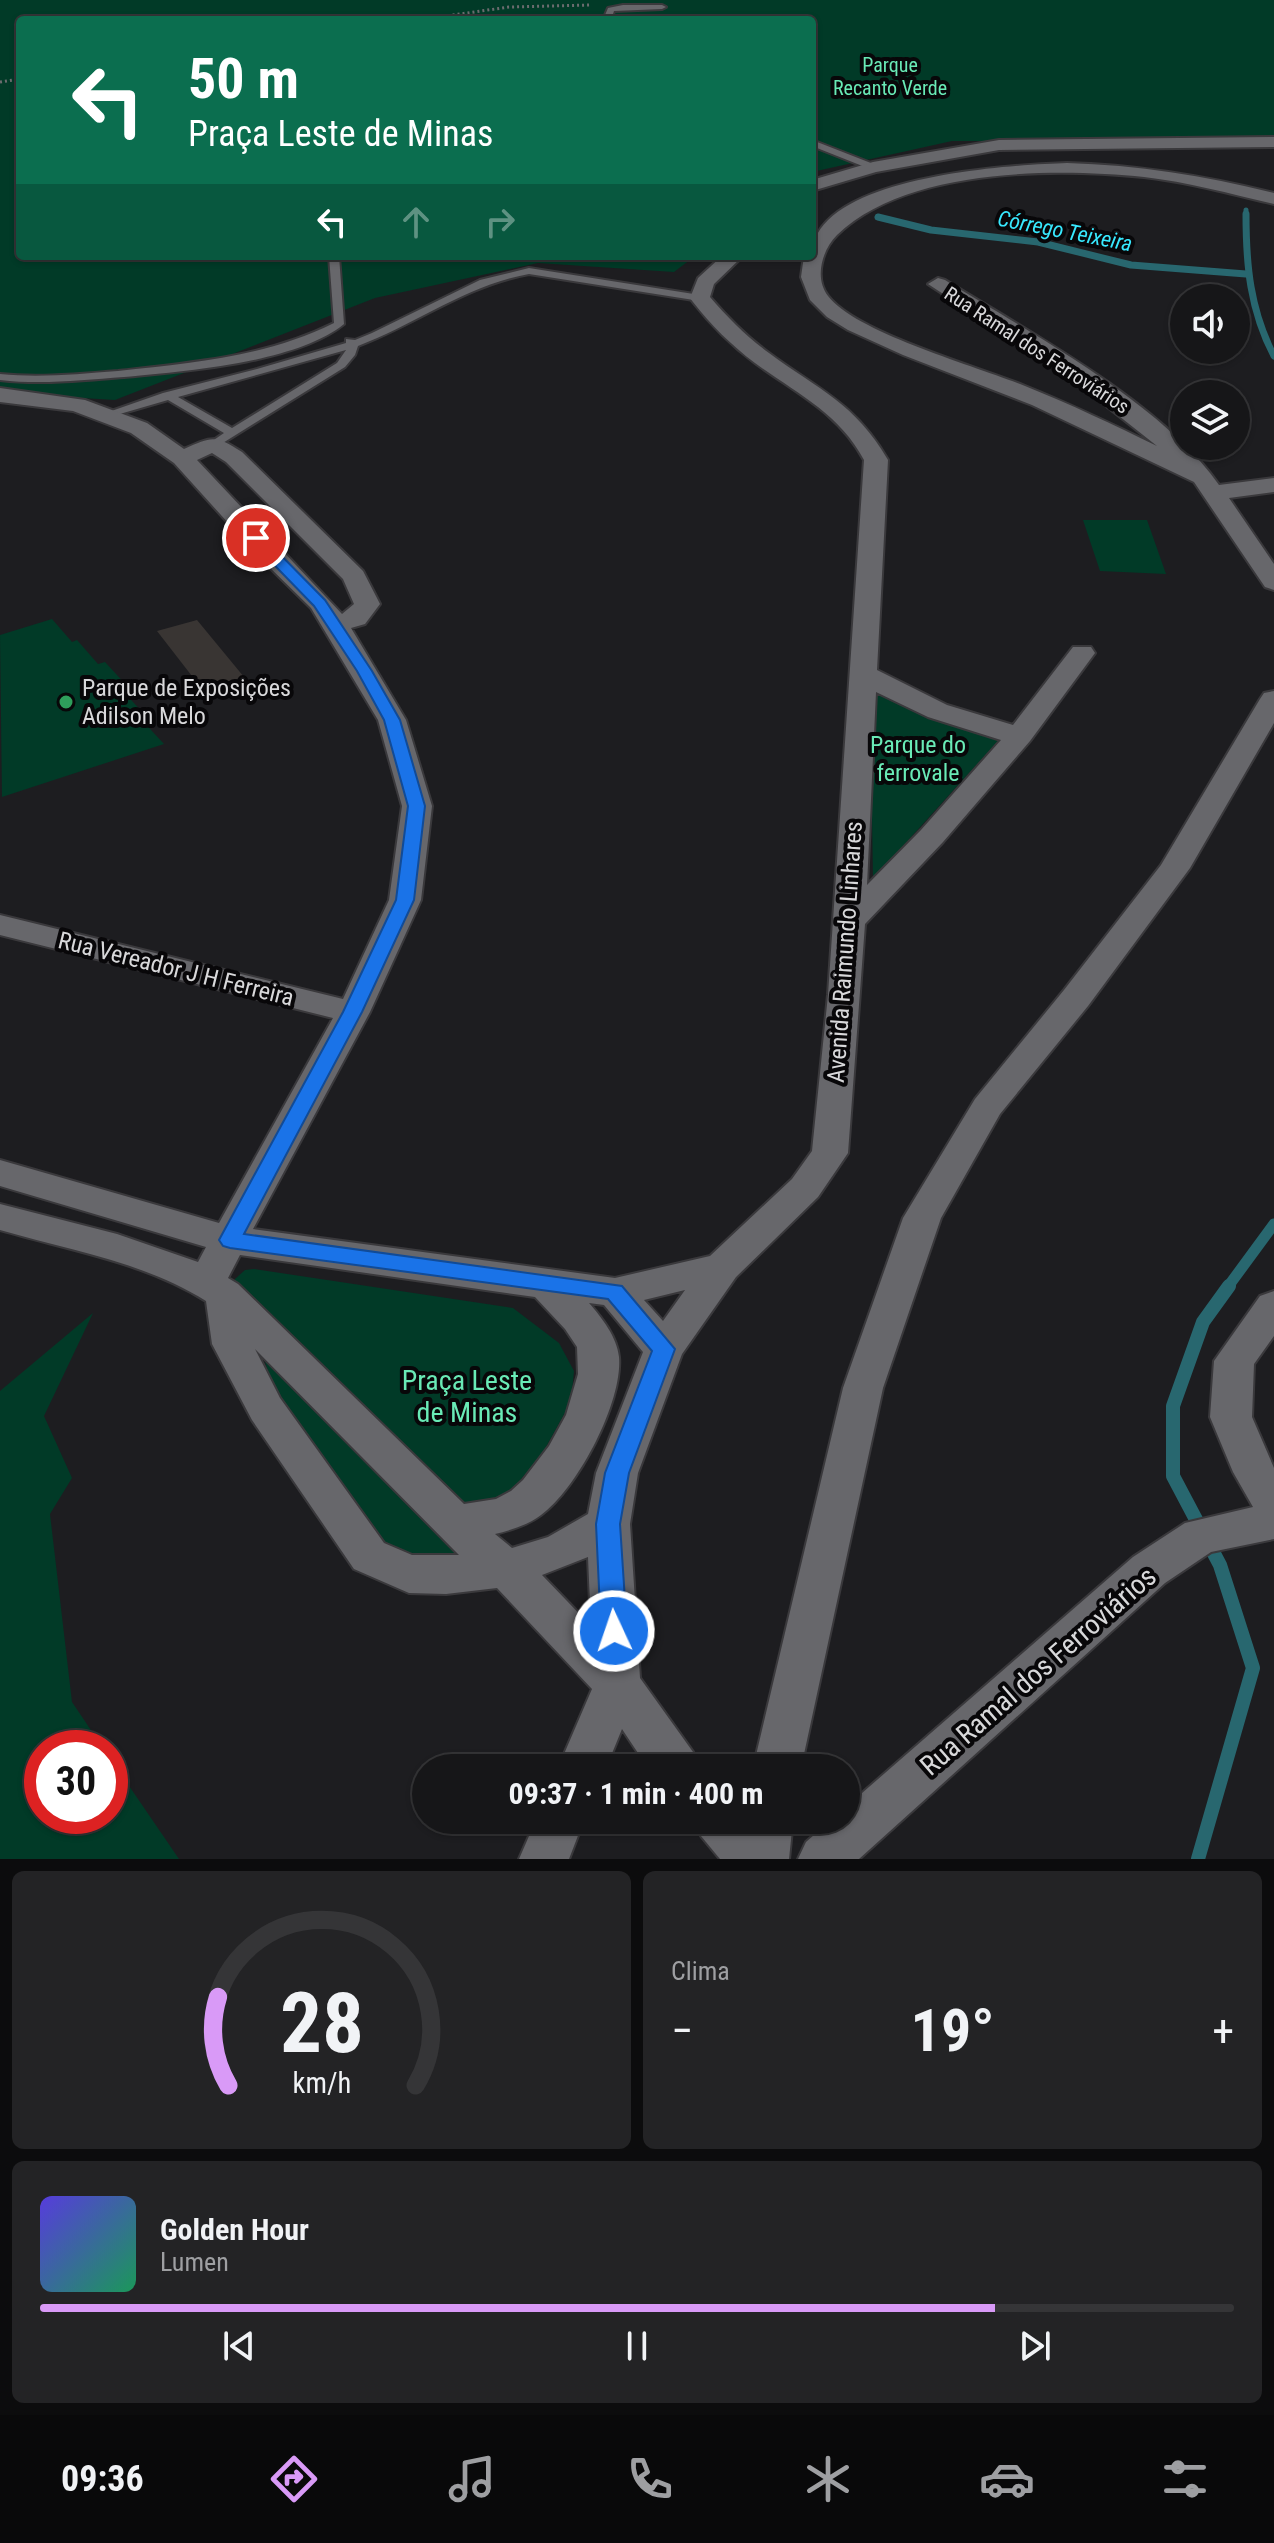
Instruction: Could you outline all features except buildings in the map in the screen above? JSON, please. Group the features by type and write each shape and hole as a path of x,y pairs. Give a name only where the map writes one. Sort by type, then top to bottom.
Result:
{"street":[{"path":"816,184 873,167 999,145 1274,142"},
{"path":"1088,143 1172,151 1274,150"},
{"path":"816,251 830,228 861,207 899,190 964,176 1045,170 1144,172 1274,199"},
{"path":"700,298 705,282 729,260"},
{"path":"812,260 813,287 821,302 840,317 871,333 1064,411 1208,485 1274,485"},
{"name":"Rua Ramal dos Ferroviários","path":"938,284 1123,404 1208,485 1274,582"},
{"name":"Avenida Raimundo Linhares","path":"617,1684 608,1524 617,1473 664,1349 722,1267 805,1188 830,1153 849,922 876,460 865,438 849,418 733,335 700,298"},
{"path":"0,395 77,405 106,415 139,428 182,458 267,551 320,603 336,624 392,720 417,806 405,900 353,1012 230,1240 215,1288 232,1344 266,1409 369,1556 409,1574 446,1575 506,1568 561,1551 608,1524"},
{"path":"182,458 223,438 234,457 354,576 367,604 356,618 336,624"},
{"path":"244,525 290,512"},
{"path":"267,551 316,538"},
{"path":"849,922 932,836 1020,735 1082,653"},
{"path":"862,672 934,712 987,729 1020,735"},
{"path":"780,1754 863,1388 922,1218 987,1107 1076,998 1175,868 1274,699"},
{"name":"Rua Vereador J H Ferreira","path":"0,925 353,1012"},
{"path":"0,1173 230,1240 546,1284 615,1292 722,1267"},
{"path":"0,1217 168,1265 215,1288 478,1546 506,1568 617,1684 666,1754"},
{"path":"456,1523 493,1519 528,1502 559,1469 597,1387 599,1357 590,1333 546,1284"},
{"path":"615,1292 664,1349"},
{"path":"1271,1516 1231,1417 1234,1361 1274,1306"},
{"name":"Rua Ramal dos Ferroviários","path":"823,1859 1149,1570 1200,1536 1271,1516"},
{"path":"588,1754 617,1684"},
{"path":"544,1859 554,1834"},
{"path":"730,1834 751,1859"},
{"path":"764,1859 767,1834"}],"lane":[{"path":"609,16 611,10 623,7 662,7"},
{"path":"816,145 873,167"},
{"path":"334,260 339,324 353,344"},
{"path":"106,415 353,344 391,330 504,273 529,271 700,298"},
{"path":"0,377 63,380 176,370 288,349 339,324"},
{"path":"167,395 223,438 341,365 350,355 353,344"}],"path":[{"path":"446,16 509,7 593,5"}],"green space":[{"name":"Parque Recanto Verde","path":"0,0 1274,0 1274,141 952,141 816,171 816,16 16,16 16,260 690,260 674,272 538,263 375,298 115,400 0,393"},
{"path":"1083,520 1147,520 1166,574 1100,571"},
{"name":"Parque de Exposições Adilson Melo","path":"52,619 72,642 77,640 98,664 105,662 128,687 122,690 144,714 139,717 164,744 2,797 0,635"},
{"name":"Parque do ferrovale","path":"870,688 998,741 873,879"},
{"name":"Praça Leste de Minas","path":"245,1270 513,1308 559,1343 574,1371 571,1402 541,1456 505,1498 474,1510 444,1505 235,1289 235,1279"},
{"path":"93,1313 44,1416 72,1478 50,1514 72,1702 91,1730 24,1730 24,1834 128,1834 128,1784 179,1859 0,1859 0,1391"},
{"path":"255,1333 461,1554 427,1566 382,1548 350,1516 274,1388"}],"waterway":[{"name":"Córrego Teixeira","path":"1246,214 1251,287 1260,322 1274,356"},
{"name":"Córrego Teixeira","path":"878,217 931,230 1038,242 1131,265 1246,274"},
{"path":"1227,1288 1274,1224"},
{"path":"1198,1859 1253,1668 1220,1565 1173,1476 1173,1406 1203,1322 1229,1286"}],"place":[{"name":"Parque de Exposições Adilson Melo","path":"66,702"}],"route":[{"path":"256,538 320,603 336,624 392,720 417,806 405,900 353,1012 230,1240 615,1292 664,1349 617,1473 608,1524 614,1631"}]}
